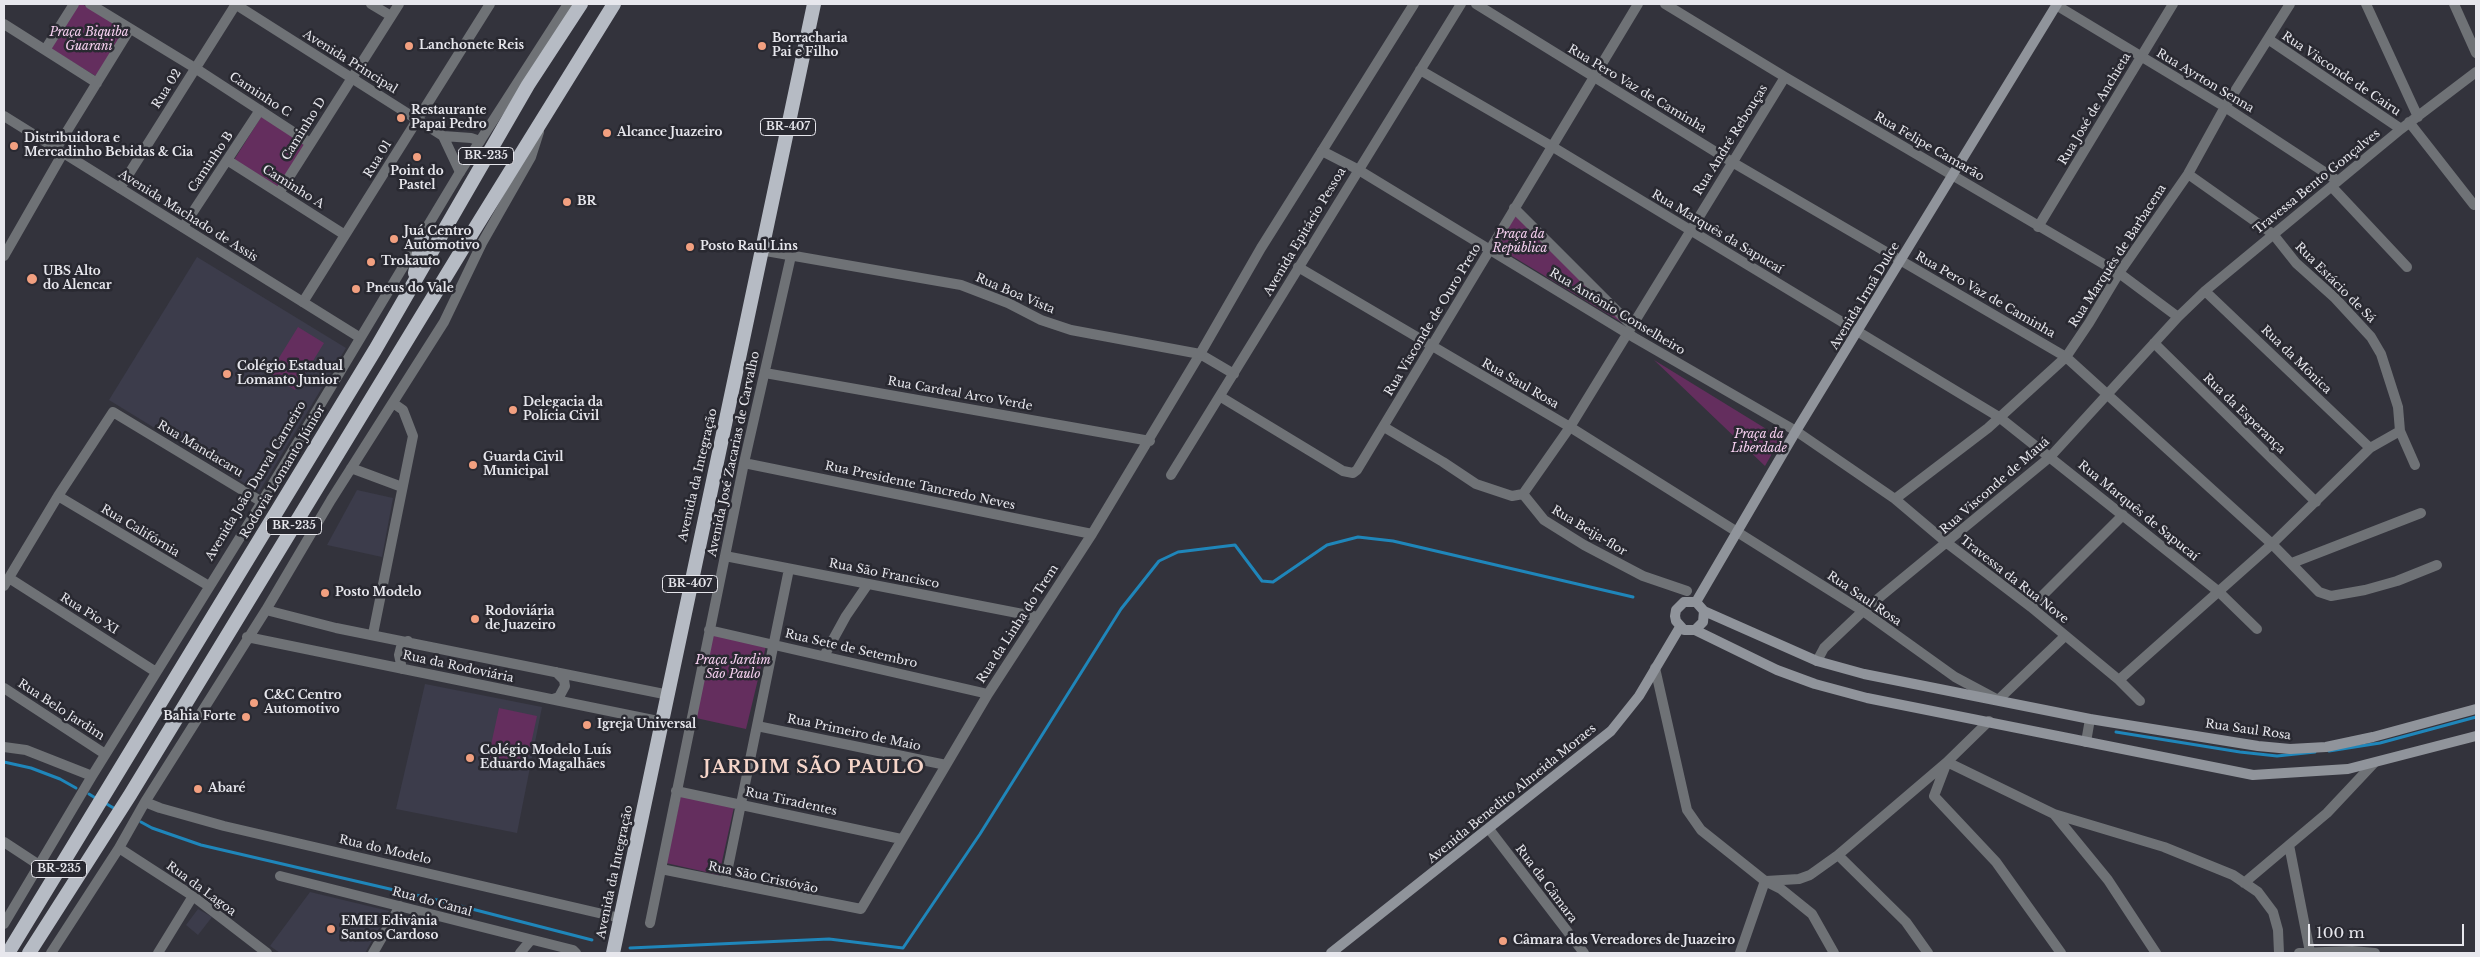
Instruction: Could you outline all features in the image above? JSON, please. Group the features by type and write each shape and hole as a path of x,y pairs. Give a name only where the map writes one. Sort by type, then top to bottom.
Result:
{"highway":[{"name":"Rodovia Lomanto Júnior","path":"8,953 397,312 462,196 528,85 581,4"},
{"name":"BR-235","path":"29,953 107,828 130,795 614,4"},
{"name":"Avenida da Integração","path":"613,953 663,722 692,573 740,358 760,250 814,4"},
{"path":"412,286 422,237"}],"main road":[{"name":"Avenida Irmã Dulce","path":"1696,602 1796,431 1902,261 2056,5"},
{"path":"1998,700 1906,684 1817,661 1704,611 1696,602 1684,602 1676,610 1676,621 1680,627 1689,631 1695,630 1777,670 1816,684 1867,698 2253,775 2348,769 2476,736"},
{"path":"1695,630 1703,622 1704,611"},
{"name":"Avenida Benedito Almeida Moraes","path":"1331,953 1611,731 1639,696 1680,627"},
{"name":"Rua Saul Rosa","path":"1998,700 2090,719 2290,750 2326,747 2373,737 2476,709"}],"street":[{"path":"45,50 74,4"},
{"name":"Caminho C","path":"90,4 195,68 310,143"},
{"name":"Avenida Principal","path":"235,4 443,136"},
{"name":"Rua 02","path":"120,188 235,4"},
{"path":"371,4 391,16"},
{"name":"Caminho D","path":"279,193 399,4"},
{"name":"Rua 01","path":"303,302 489,4"},
{"name":"Avenida João Durval Carneiro","path":"4,924 105,754 262,502 460,172 568,4"},
{"name":"Rua da Linha do Trem","path":"861,909 988,694 1092,534 1150,440 1261,248 1414,4"},
{"name":"Avenida Epitácio Pessoa","path":"1171,475 1221,397 1357,169 1461,4"},
{"name":"Rua Pero Vaz de Caminha","path":"1476,4 1732,162 2066,357 2109,394 2272,544 2314,588 2330,596 2365,590 2397,581 2437,565"},
{"name":"Rua Visconde de Ouro Preto","path":"1221,397 1343,471 1353,473 1357,470 1514,208 1553,147 1592,77 1638,4"},
{"name":"Rua Felipe Camarão","path":"1665,4 2038,227 2119,273 2178,317"},
{"name":"Rua José de Anchieta","path":"2038,227 2173,4"},
{"name":"Rua Marquês de Barbacena","path":"1896,499 2000,417 2066,357 2119,273 2188,174 2225,107 2290,4"},
{"path":"2366,4 2409,123 2474,204"},
{"path":"2454,4 2476,53"},
{"name":"Rua Ayrton Senna","path":"2056,5 2225,107 2335,184 2407,266"},
{"path":"4,24 97,83"},
{"path":"5,250 97,83 130,29"},
{"name":"Rua Visconde de Cairu","path":"2268,39 2409,123"},
{"name":"Rua Marquês da Sapucaí","path":"1420,70 1553,147 2000,417"},
{"name":"Travessa Bento Gonçalves","path":"2178,317 2205,290 2273,234 2409,123 2476,72"},
{"name":"Rua André Rebouças","path":"1523,494 1570,427 1785,77"},
{"name":"Caminho B","path":"183,227 260,110"},
{"name":"Avenida Machado de Assis","path":"4,116 360,337"},
{"path":"51,953 119,848 145,802 266,610 351,468 444,322 482,243 532,157 540,126"},
{"path":"460,172 443,136 471,138 480,141"},
{"name":"Rua Antônio Conselheiro","path":"1322,152 1357,169 1489,250 1630,330 1796,431"},
{"name":"Caminho A","path":"227,160 345,235"},
{"name":"Rua Estácio de Sá","path":"2188,174 2273,234 2296,264 2335,298 2371,337 2381,354 2398,408 2400,431 2415,464"},
{"name":"Rua Antônio Conselheiro","path":"1514,208 1630,330"},
{"name":"Rua Boa Vista","path":"760,250 961,285 1008,303 1041,320 1071,330 1200,354 1234,374"},
{"name":"Avenida José Zacarias de Carvalho","path":"650,923 744,463 791,256"},
{"name":"Rua Saul Rosa","path":"1298,267 1431,347 1570,427 1863,611 1955,677 1998,700"},
{"name":"Rua da Mônica","path":"2205,290 2370,448"},
{"name":"Rua Visconde de Mauá","path":"1817,661 1824,648 1863,611 2050,457 2178,317"},
{"name":"Rua da Esperança","path":"2154,343 2316,502"},
{"name":"Rua Cardeal Arco Verde","path":"765,373 1150,440"},
{"path":"373,634 414,436 403,410 393,403"},
{"name":"Rua Mandacaru","path":"58,496 113,412 262,502"},
{"name":"Rua Marquês de Sapucaí","path":"2000,417 2219,592 2257,629"},
{"path":"1384,427 1476,484 1512,496 1523,494"},
{"name":"Travessa da Rua Nove","path":"1796,431 1896,499 1947,543 2031,607 2119,680 2140,701"},
{"path":"2119,680 2272,544 2370,448 2400,431"},
{"name":"Rua Presidente Tancredo Neves","path":"744,463 1092,534"},
{"path":"351,468 402,488"},
{"name":"Rua Beija-flor","path":"1523,494 1544,520 1584,545 1643,576 1687,591"},
{"path":"6,582 58,496"},
{"name":"Rua Califórnia","path":"58,496 209,586"},
{"path":"2292,563 2421,513"},
{"path":"2031,607 2122,515"},
{"name":"Rua São Francisco","path":"725,556 1038,617"},
{"path":"725,882 742,804 772,644 789,569"},
{"name":"Rua Pio XI","path":"6,582 156,672"},
{"path":"824,656 846,616 868,584"},
{"name":"Rua da Rodoviária","path":"266,610 668,695"},
{"name":"Rua Sete de Setembro","path":"709,630 988,694"},
{"path":"1998,700 2065,636"},
{"name":"Rua da Rodoviária","path":"248,637 663,722"},
{"path":"402,668 399,655 401,647 408,641"},
{"path":"1655,668 1687,810 1701,830 1765,881 1789,895 1812,914 1834,953"},
{"path":"553,699 559,696 564,686 564,680 556,672"},
{"name":"Rua Belo Jardim","path":"4,688 105,754"},
{"path":"2086,742 2090,719"},
{"path":"1765,881 1799,879 1810,875 1838,855 1947,762 1989,721"},
{"name":"Rua Primeiro de Maio","path":"757,726 946,765"},
{"path":"4,747 26,750 92,776"},
{"path":"1947,762 2054,814 2164,848 2233,875 2258,892 2273,912 2278,930 2279,953"},
{"path":"1947,762 1934,792 1937,801 1996,862 2061,953"},
{"path":"2244,883 2327,813 2374,763"},
{"name":"Rua Tiradentes","path":"676,791 901,839"},
{"name":"Rua do Modelo","path":"145,802 224,826 620,918"},
{"path":"2054,814 2108,880 2156,953"},
{"name":"Rua da Câmara","path":"1489,829 1584,953"},
{"path":"4,842 39,865"},
{"path":"2290,845 2310,952"},
{"name":"Rua da Lagoa","path":"119,848 193,896 267,953"},
{"path":"1838,855 1906,922 1928,953"},
{"name":"Rua São Cristóvão","path":"661,869 861,909"},
{"name":"Rua do Canal","path":"280,876 530,941 573,950 576,953"},
{"path":"1740,953 1765,881"},
{"path":"158,953 193,896"},
{"path":"372,953 400,906"},
{"path":"520,953 530,941"},
{"path":"2299,953 2375,953"}],"shaded area":[{"name":"Colégio Estadual Lomanto Junior","path":"197,257 346,348 259,492 109,400"},
{"path":"357,490 393,498 382,557 327,545"},
{"name":"Colégio Modelo Luís Eduardo Magalhães","path":"425,684 542,707 517,833 396,809"},
{"name":"EMEI Edivânia Santos Cardoso","path":"310,892 389,911 365,953 280,953 270,946"},
{"path":"198,909 212,917 198,935 186,925"}],"green space":[{"name":"Praça Biquiba Guarani","path":"78,4 82,4 127,31 99,78 51,49"},
{"path":"263,114 307,142 278,188 234,160"},
{"name":"Praça da República","path":"1516,214 1626,325 1497,247"},
{"path":"298,327 324,343 295,390 269,374"},
{"name":"Praça da Liberdade","path":"1654,360 1781,438 1765,466"},
{"name":"Praça Jardim São Paulo","path":"713,634 766,646 746,729 696,718"},
{"path":"499,708 537,716 526,767 488,759"},
{"path":"681,795 734,807 719,875 666,863"}],"waterway":[{"path":"630,948 829,939 903,948 980,834 1121,609 1159,561 1178,552 1235,545 1262,581 1273,582 1327,545 1358,537 1393,541 1633,597"},
{"path":"2329,751 2380,743 2476,717"},
{"path":"2116,732 2277,756 2315,752"},
{"path":"4,762 31,768 60,779 76,788"},
{"path":"89,794 97,799"},
{"path":"105,803 117,810"},
{"path":"141,822 152,828 201,845 437,900 592,940"}],"place":[{"name":"Lanchonete Reis","path":"409,46"},
{"name":"Borracharia Pai e Filho","path":"762,46"},
{"name":"Restaurante Papai Pedro","path":"401,118"},
{"name":"Alcance Juazeiro","path":"607,133"},
{"name":"Distribuidora e Mercadinho Bebidas & Cia","path":"14,146"},
{"name":"Point do Pastel","path":"417,157"},
{"name":"BR","path":"567,202"},
{"name":"Juá Centro Automotivo","path":"394,239"},
{"name":"Posto Raul Lins","path":"690,247"},
{"name":"Trokauto","path":"371,262"},
{"name":"UBS Alto do Alencar","path":"32,279"},
{"name":"Pneus do Vale","path":"356,289"},
{"name":"Colégio Estadual Lomanto Junior","path":"227,374"},
{"name":"Delegacia da Polícia Civil","path":"513,410"},
{"name":"Guarda Civil Municipal","path":"473,465"},
{"name":"Posto Modelo","path":"325,593"},
{"name":"Rodoviária de Juazeiro","path":"475,619"},
{"name":"C&C Centro Automotivo","path":"254,703"},
{"name":"Bahia Forte","path":"246,717"},
{"name":"Igreja Universal","path":"587,725"},
{"name":"Colégio Modelo Luís Eduardo Magalhães","path":"470,758"},
{"name":"Abaré","path":"198,789"},
{"name":"EMEI Edivânia Santos Cardoso","path":"331,929"},
{"name":"Câmara dos Vereadores de Juazeiro","path":"1503,941"}],"district":[{"name":"JARDIM SÃO PAULO","path":"814,768"}]}
